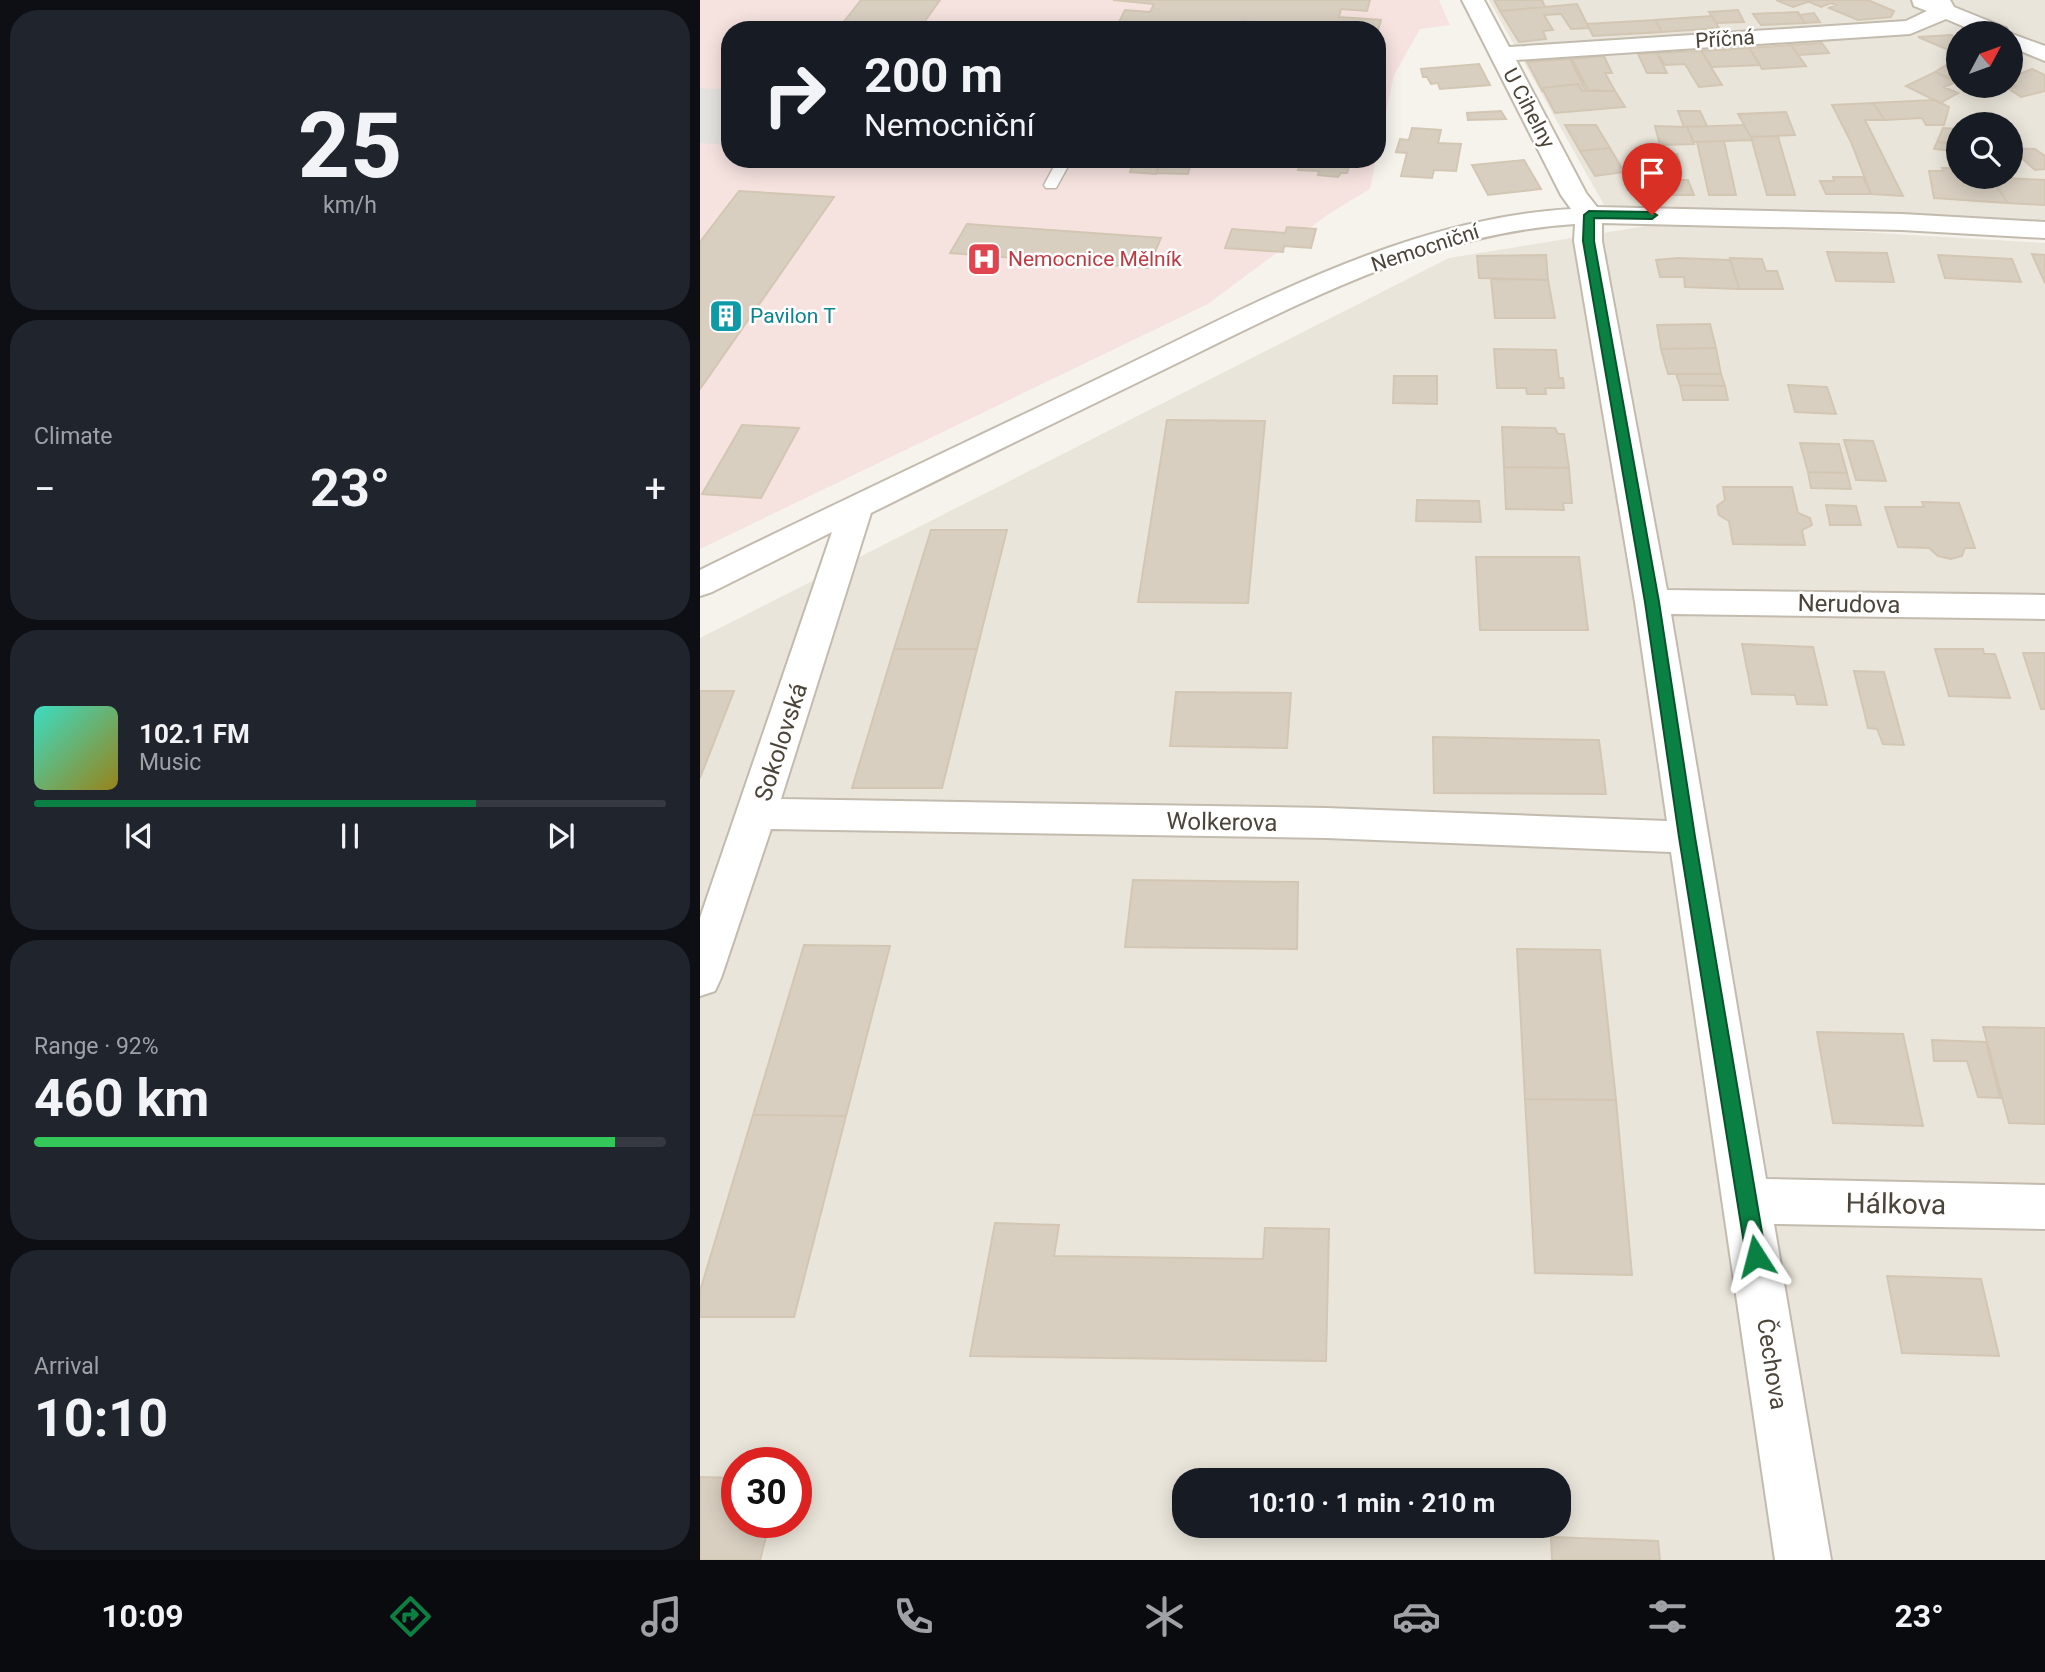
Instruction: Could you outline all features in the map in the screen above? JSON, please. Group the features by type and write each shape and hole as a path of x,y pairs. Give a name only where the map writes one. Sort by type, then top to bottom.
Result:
{"street":[{"name":"U Cihelny","path":"1473,0 1574,195 1589,215"},
{"path":"1919,0 1942,5 1974,21"},
{"name":"Příčná","path":"1501,54 1910,27 1942,5"},
{"path":"2023,44 2045,54"},
{"name":"Nemocniční","path":"700,584 857,505 1334,278 1429,243 1474,231 1525,221 1589,215 1902,222 2045,230"},
{"name":"Čechova","path":"1589,215 1588,241 1652,602 1803,1560"},
{"name":"Sokolovská","path":"700,978 757,814 857,505"},
{"name":"Nerudova","path":"1652,602 2045,607"},
{"name":"Wolkerova","path":"757,814 1326,823 1687,837"},
{"name":"Hálkova","path":"1747,1201 2045,1207"}],"lane":[{"path":"1051,184 1060,168"}],"shaded area":[{"name":"Nemocnice Mělník","path":"700,0 1439,0 1450,25 1420,29 1394,75 1386,113 1386,21 721,21 721,168 1374,168 1370,189 1330,213 1208,304 700,549"},
{"path":"1489,0 2045,0 2045,224 1604,205"},
{"path":"700,88 721,89 721,144 700,143"},
{"path":"1677,221 2045,243 2045,1560 700,1560 700,638 1449,258"}],"building":[{"path":"861,0 940,0 925,21 844,21"},
{"path":"1113,0 1370,0 1367,11 1341,9 1339,17 1381,20 1120,21 1125,10 1150,12 1154,4"},
{"path":"1494,0 1542,0 1545,7 1500,11"},
{"path":"1776,0 1813,0 1793,7"},
{"path":"1868,0 1894,11 1891,17 1858,20 1829,8 1836,5 1831,3 1821,7 1809,2"},
{"path":"1577,4 1589,28 1571,29 1561,14 1544,15 1553,30 1543,31 1546,39 1519,42 1500,11"},
{"path":"1738,10 1744,22 1716,23 1709,12"},
{"path":"1798,12 1805,23 1761,25 1753,14"},
{"path":"1814,13 1820,22 1805,23 1799,15"},
{"path":"1712,16 1719,28 1662,32 1655,20"},
{"path":"1655,20 1662,32 1593,36 1587,24"},
{"path":"1946,35 1946,49 1918,37"},
{"path":"1822,43 1829,53 1798,55 1791,45"},
{"path":"1791,45 1806,66 1762,69 1749,48"},
{"path":"1749,48 1760,65 1712,67 1701,51"},
{"path":"1701,51 1722,85 1699,87 1685,64 1665,65 1657,53"},
{"path":"1657,53 1667,73 1647,73 1638,54"},
{"path":"1604,56 1612,73 1605,73 1615,91 1588,90 1572,59"},
{"path":"1570,59 1586,91 1582,91 1578,84 1542,88 1543,92 1527,62"},
{"path":"1479,64 1490,85 1440,89 1438,83 1431,84 1427,77 1423,77 1421,69"},
{"path":"1946,65 1946,76 1935,72"},
{"path":"2032,69 2045,75 2045,91 2023,96 2023,72"},
{"path":"1935,72 1946,77 1944,87 1946,98 1949,98 1940,103 1906,86"},
{"path":"1578,84 1582,91 1615,91 1625,107 1555,113 1542,88"},
{"path":"1935,100 1949,107 1944,125 1926,125 1922,118 1885,120 1873,103"},
{"path":"1873,103 1885,120 1865,120 1903,196 1871,194 1851,142 1832,105"},
{"path":"1501,111 1506,119 1468,120 1467,113"},
{"path":"1678,111 1700,111 1707,126 1684,127"},
{"path":"1786,112 1795,135 1751,137 1738,114"},
{"path":"1565,125 1596,125 1610,148 1580,151"},
{"path":"1744,125 1753,140 1694,142 1687,127"},
{"path":"1655,126 1687,127 1694,144 1660,145"},
{"path":"1412,128 1441,130 1438,143 1461,144 1456,171 1434,170 1432,178 1401,176 1407,153 1396,152 1400,139 1409,140"},
{"path":"1943,128 1946,128 1946,143 1937,142"},
{"path":"1778,136 1795,195 1767,195 1751,137"},
{"path":"1724,141 1736,195 1709,195 1697,142"},
{"path":"1937,142 1946,143 1946,150 1934,149"},
{"path":"1610,148 1624,172 1595,176 1580,151"},
{"path":"2023,148 2035,149 2045,156 2045,169 2035,170 2023,159"},
{"path":"1677,154 1680,163 1671,163 1674,180 1688,180 1694,195 1647,195 1642,155"},
{"path":"1524,160 1541,189 1488,195 1472,165"},
{"path":"1131,168 1158,168 1156,174 1130,172"},
{"path":"1158,168 1190,168 1188,174 1157,173"},
{"path":"1348,168 1347,173 1341,173 1338,177 1318,175 1319,171 1298,170"},
{"path":"1942,168 1946,168 1946,189 1998,189 2008,203 1934,198 1929,171 1943,171"},
{"path":"1833,177 1863,177 1871,194 1826,194 1820,181 1834,181"},
{"path":"2023,179 2045,180 2045,205 2008,203 1998,189 2023,189"},
{"name":"Pavilon T","path":"739,191 834,197 700,389 700,242"},
{"path":"967,224 1161,238 1148,268 950,253"},
{"path":"1287,227 1316,229 1311,248 1284,246 1283,252 1225,248 1232,229 1285,233"},
{"path":"1827,252 1887,253 1894,282 1836,281"},
{"path":"2032,254 2045,255 2045,283"},
{"path":"1546,255 1548,280 1479,278 1477,256"},
{"path":"1938,255 2012,259 2021,282 1945,278"},
{"path":"1730,258 1762,259 1766,271 1777,271 1783,289 1739,289"},
{"path":"1656,260 1730,260 1739,289 1685,287 1684,277 1660,277"},
{"path":"1491,279 1548,280 1555,318 1495,318"},
{"path":"1710,324 1716,348 1661,349 1657,325"},
{"path":"1716,348 1721,374 1668,374 1661,349"},
{"path":"1494,349 1556,350 1559,378 1563,378 1564,388 1545,388 1546,394 1527,394 1526,388 1497,388"},
{"path":"1676,374 1721,374 1725,386 1680,385"},
{"path":"1394,376 1437,376 1437,404 1393,403"},
{"path":"1680,385 1725,386 1728,400 1683,400"},
{"path":"1788,385 1827,387 1836,414 1795,412"},
{"path":"1167,420 1265,421 1248,603 1138,602"},
{"path":"742,425 799,428 761,498 702,494"},
{"path":"1502,427 1555,428 1558,434 1564,434 1569,468 1504,467"},
{"path":"1844,440 1873,441 1886,481 1856,480"},
{"path":"1800,443 1839,444 1847,473 1808,472"},
{"path":"1504,467 1569,468 1572,503 1563,503 1564,510 1506,509"},
{"path":"1808,472 1847,473 1851,489 1811,488"},
{"path":"1723,487 1792,487 1798,513 1810,518 1812,525 1802,530 1805,545 1733,544 1729,521 1719,515 1717,506 1725,500"},
{"path":"1417,500 1479,501 1481,522 1416,521"},
{"path":"1922,502 1959,503 1975,548 1965,548 1962,556 1951,559 1938,556 1929,548 1898,547 1885,507 1924,507"},
{"path":"1826,505 1856,506 1861,525 1830,525"},
{"path":"931,530 1007,530 977,649 894,649"},
{"path":"1476,557 1579,557 1588,630 1480,630"},
{"path":"1742,644 1813,647 1827,705 1797,704 1795,695 1752,694"},
{"path":"894,649 977,649 942,788 852,788"},
{"path":"1935,649 1983,649 1984,654 1995,654 2010,698 1949,696"},
{"path":"2023,653 2045,653 2045,709 2041,709"},
{"path":"1854,671 1884,672 1904,745 1883,744 1877,729 1868,728"},
{"path":"700,691 734,691 700,778"},
{"path":"1176,692 1291,693 1287,748 1170,746"},
{"path":"1433,737 1599,740 1606,794 1434,793"},
{"path":"1133,880 1298,882 1297,949 1125,947"},
{"path":"804,945 890,946 846,1116 753,1115"},
{"path":"1517,949 1600,950 1616,1100 1525,1099"},
{"path":"1983,1027 2045,1028 2045,1124 2009,1123"},
{"path":"1817,1032 1903,1034 1923,1126 1833,1123"},
{"path":"1932,1040 1986,1042 2000,1098 1978,1097 1967,1061 1934,1061"},
{"path":"1525,1099 1616,1100 1632,1275 1535,1273"},
{"path":"753,1115 846,1116 794,1317 700,1317 700,1291"},
{"path":"995,1223 1059,1225 1054,1256 1263,1259 1265,1228 1329,1229 1326,1361 970,1356"},
{"path":"1887,1276 1981,1279 1999,1356 1902,1353"},
{"path":"700,1477 721,1478 721,1538 766,1538 760,1560 700,1560"},
{"path":"1551,1538 1571,1538 1658,1541 1660,1560 1552,1560"}],"place":[{"name":"Nemocnice Mělník","path":"984,259"},
{"name":"Pavilon T","path":"726,316"}],"route":[{"path":"1652,215 1589,215 1588,241 1652,602 1687,837 1756,1256"}]}
